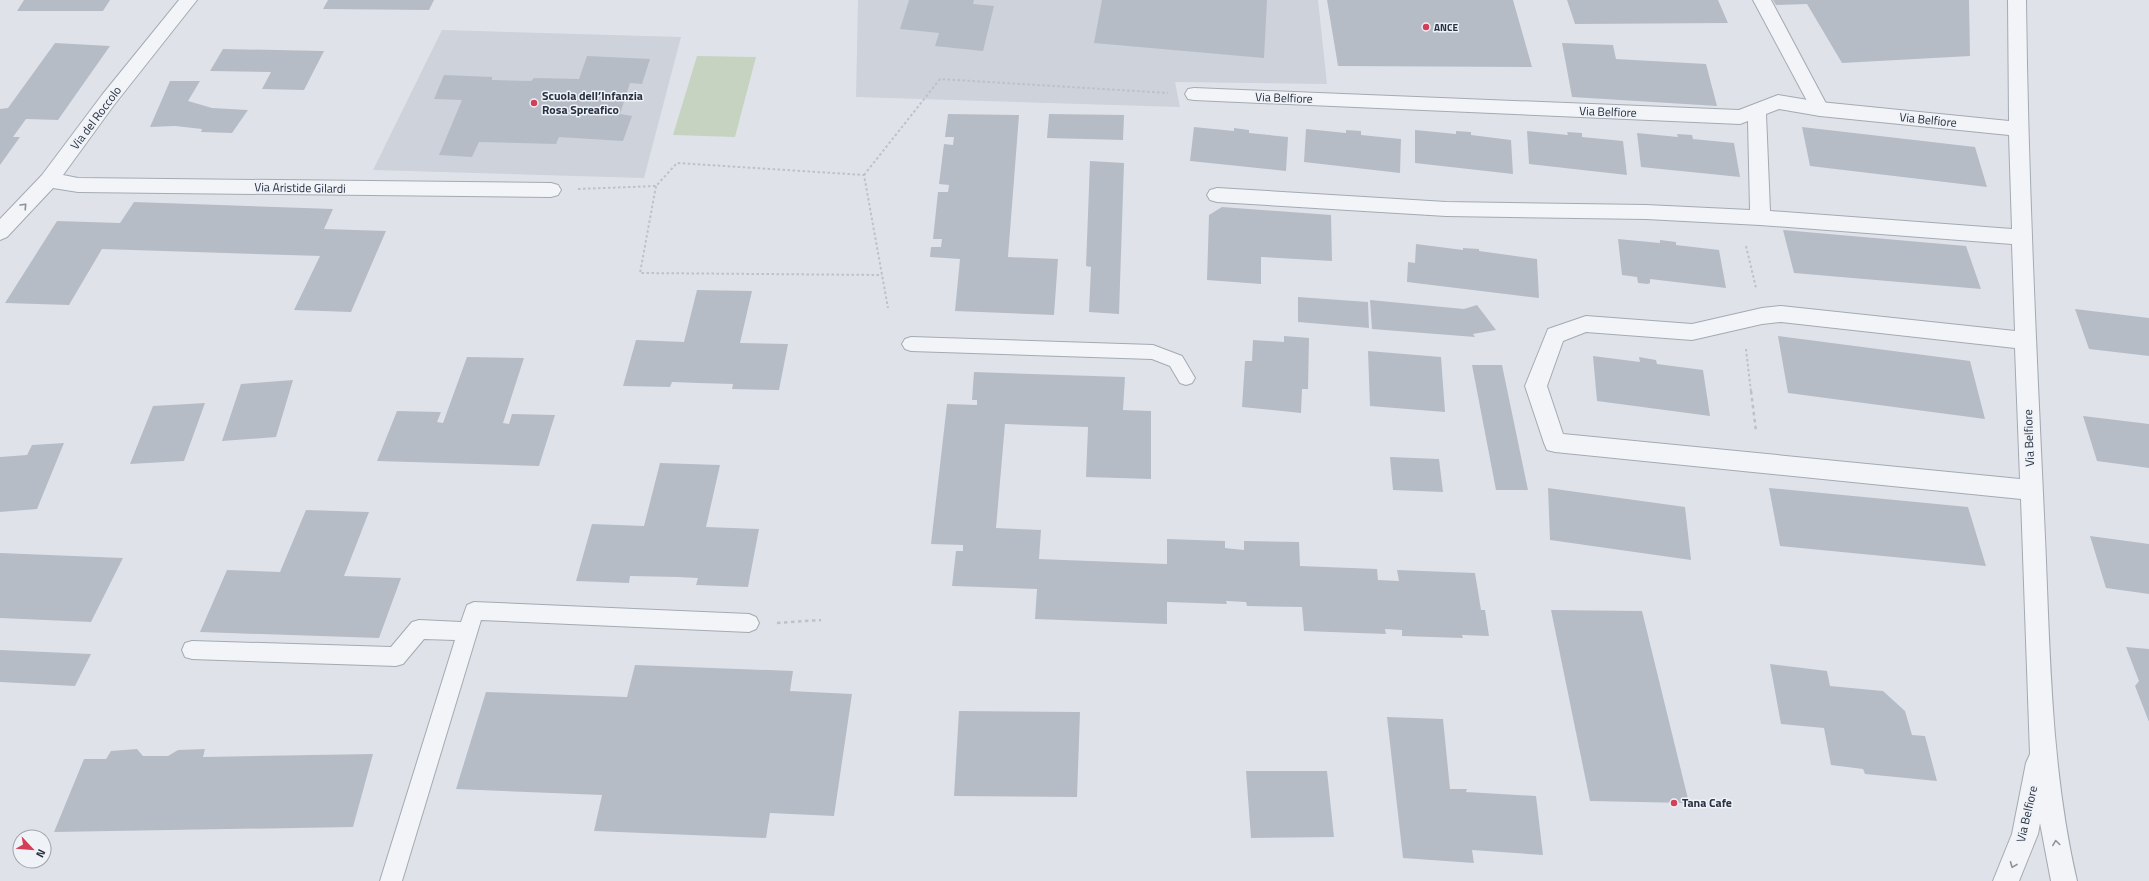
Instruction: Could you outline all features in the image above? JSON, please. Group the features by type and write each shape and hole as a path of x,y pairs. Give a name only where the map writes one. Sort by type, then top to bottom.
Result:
{"street":[{"name":"Via del Roccolo","path":"0,232 49,180 108,100 188,0"},
{"path":"1762,0 1820,109"},
{"name":"Via Belfiore","path":"2017,0 2018,129 2042,746 2058,855 2064,881"},
{"name":"Via Belfiore","path":"1194,94 1740,117 1778,102 1820,109 2018,129"},
{"path":"1757,110 1760,218"},
{"name":"Via Aristide Gilardi","path":"49,180 78,185 551,190"},
{"path":"1218,195 1446,209 1646,212 1760,218 2022,237"},
{"path":"2026,341 1782,314 1752,318 1692,332 1586,324 1555,335 1536,386 1555,443 2031,490"},
{"name":"Via Belfiore","path":"2006,881 2025,834 2042,746"}],"lane":[{"path":"911,344 1153,352 1176,361 1186,378"},
{"path":"391,881 474,612 749,623"},
{"path":"192,650 396,657 419,629 468,632"}],"path":[{"path":"888,308 864,175 940,79 1194,94"},
{"path":"864,175 677,163 656,186 640,273 882,275"},
{"path":"551,190 656,186"},
{"path":"1740,217 1752,318 1760,463"},
{"path":"749,623 821,620"}],"shaded area":[{"path":"858,0 1318,0 1327,84 1175,82 1180,107 856,97"},
{"name":"Scuola dell’Infanzia Rosa Spreafico","path":"442,30 681,37 644,178 373,170"}],"green space":[{"path":"697,56 756,57 735,137 673,135"}],"building":[{"path":"24,0 110,0 103,11 17,11"},
{"path":"328,0 434,0 429,10 323,9"},
{"path":"909,0 974,0 973,4 994,6 983,51 935,46 939,33 900,29"},
{"path":"1102,0 1267,0 1264,58 1094,43"},
{"name":"ANCE","path":"1327,0 1513,0 1532,67 1338,66"},
{"path":"1567,0 1718,0 1728,23 1575,24"},
{"path":"1773,0 1969,0 1970,56 1842,63 1807,4 1776,5"},
{"path":"55,43 110,46 58,120 26,119 13,137 20,137 0,165 0,109 8,108"},
{"path":"1562,43 1613,45 1616,59 1706,64 1717,106 1572,97"},
{"path":"223,49 324,51 304,90 262,89 271,72 210,71"},
{"path":"587,56 650,59 642,84 630,83 620,114 632,116 623,141 559,137 556,144 479,142 472,157 439,155 462,100 434,99 444,75 492,77 492,80 531,81 534,78 579,79"},
{"path":"170,81 200,81 188,101 212,108 248,110 232,133 201,132 202,129 175,126 150,127"},
{"path":"948,114 1019,115 1008,257 1058,259 1054,315 955,311 960,259 930,257 931,247 941,247 942,239 933,239 938,192 948,192 949,185 939,184 944,144 953,145 954,137 945,137"},
{"path":"1049,114 1124,115 1123,140 1047,138"},
{"path":"1194,127 1234,131 1234,128 1249,130 1249,133 1288,137 1286,171 1190,161"},
{"path":"1802,127 1975,147 1987,187 1810,166"},
{"path":"1306,129 1346,133 1346,130 1361,131 1361,135 1401,139 1400,173 1304,162"},
{"path":"1415,130 1456,134 1456,131 1471,132 1471,135 1511,140 1513,174 1415,163"},
{"path":"1527,131 1568,135 1567,132 1582,133 1582,137 1623,141 1627,175 1529,164"},
{"path":"1637,133 1678,137 1677,134 1692,135 1693,139 1734,143 1740,177 1641,167"},
{"path":"1090,161 1124,163 1119,314 1089,312 1091,267 1086,266"},
{"path":"134,202 333,209 324,229 386,231 351,312 294,310 320,256 102,249 69,305 5,303 57,221 120,223"},
{"path":"1222,207 1331,215 1332,261 1261,257 1261,284 1207,280 1209,215"},
{"path":"1783,230 1966,246 1981,289 1794,273"},
{"path":"1618,239 1660,243 1660,240 1676,242 1676,245 1719,250 1726,288 1650,279 1650,283 1648,284 1638,283 1637,277 1622,275"},
{"path":"1416,244 1463,250 1463,248 1479,249 1479,251 1537,259 1539,298 1407,282 1408,262 1415,263"},
{"path":"697,290 752,291 740,343 788,344 779,390 732,389 733,384 672,382 670,387 623,386 636,340 684,342"},
{"path":"1298,297 1368,302 1369,328 1298,322"},
{"path":"1370,300 1464,309 1477,305 1496,330 1473,334 1475,337 1372,329"},
{"path":"2075,309 2149,318 2149,356 2089,349"},
{"path":"1284,336 1309,338 1308,389 1302,389 1301,413 1242,407 1245,361 1252,361 1253,340 1284,342"},
{"path":"1778,336 1970,361 1985,419 1788,393"},
{"path":"1368,351 1441,357 1445,412 1370,406"},
{"path":"1593,356 1640,362 1639,357 1656,360 1657,364 1703,370 1710,416 1597,401"},
{"path":"467,357 524,358 503,423 509,424 512,414 555,415 539,466 377,461 397,411 441,412 437,422 443,423"},
{"path":"1472,365 1502,365 1528,490 1496,490"},
{"path":"974,372 1125,377 1123,410 1151,411 1151,479 1086,477 1088,427 1005,424 996,528 1041,530 1039,559 1167,564 1167,539 1225,541 1225,548 1244,550 1244,541 1299,542 1300,566 1377,569 1378,580 1399,581 1397,570 1475,573 1481,610 1485,610 1489,636 1462,635 1463,638 1402,636 1402,630 1385,629 1386,634 1304,631 1302,607 1247,606 1246,602 1226,601 1227,604 1167,602 1167,624 1035,619 1037,589 952,586 956,551 963,551 963,545 931,544 947,404 977,405 977,400 972,400"},
{"path":"293,380 276,437 222,441 241,384"},
{"path":"205,403 184,461 130,464 153,406"},
{"path":"2083,416 2149,424 2149,468 2097,461"},
{"path":"64,443 37,509 0,512 0,457 27,455 32,445"},
{"path":"1390,457 1439,459 1443,492 1393,490"},
{"path":"660,463 720,465 706,527 759,529 748,587 696,585 698,578 678,577 630,576 629,583 576,581 592,524 644,526"},
{"path":"1548,488 1685,507 1691,560 1550,540"},
{"path":"1769,488 1968,507 1986,566 1780,546"},
{"path":"306,510 369,512 344,576 401,578 379,638 200,632 227,570 280,572"},
{"path":"2090,536 2149,544 2149,594 2106,588"},
{"path":"0,553 123,558 91,622 0,618"},
{"path":"1551,610 1642,611 1689,803 1590,801"},
{"path":"2126,647 2149,649 2149,722 2135,686 2139,681"},
{"path":"0,650 91,654 75,686 0,682"},
{"path":"1770,664 1827,671 1830,686 1883,691 1905,711 1912,735 1925,736 1937,781 1865,774 1863,769 1831,765 1824,728 1781,724"},
{"path":"635,665 793,671 790,691 852,694 834,816 770,813 766,838 594,831 602,795 456,789 486,692 627,697"},
{"path":"959,711 1080,712 1077,797 954,796"},
{"path":"1387,717 1443,719 1450,789 1467,789 1466,792 1536,796 1543,855 1472,850 1474,863 1403,858"},
{"path":"137,749 143,756 168,756 178,750 205,749 203,757 373,754 353,827 54,832 84,759 106,759 111,751"},
{"path":"1246,771 1327,771 1334,837 1251,838"}],"place":[{"name":"ANCE","path":"1426,27"},
{"name":"Scuola dell’Infanzia Rosa Spreafico","path":"534,103"},
{"name":"Tana Cafe","path":"1674,803"}]}
